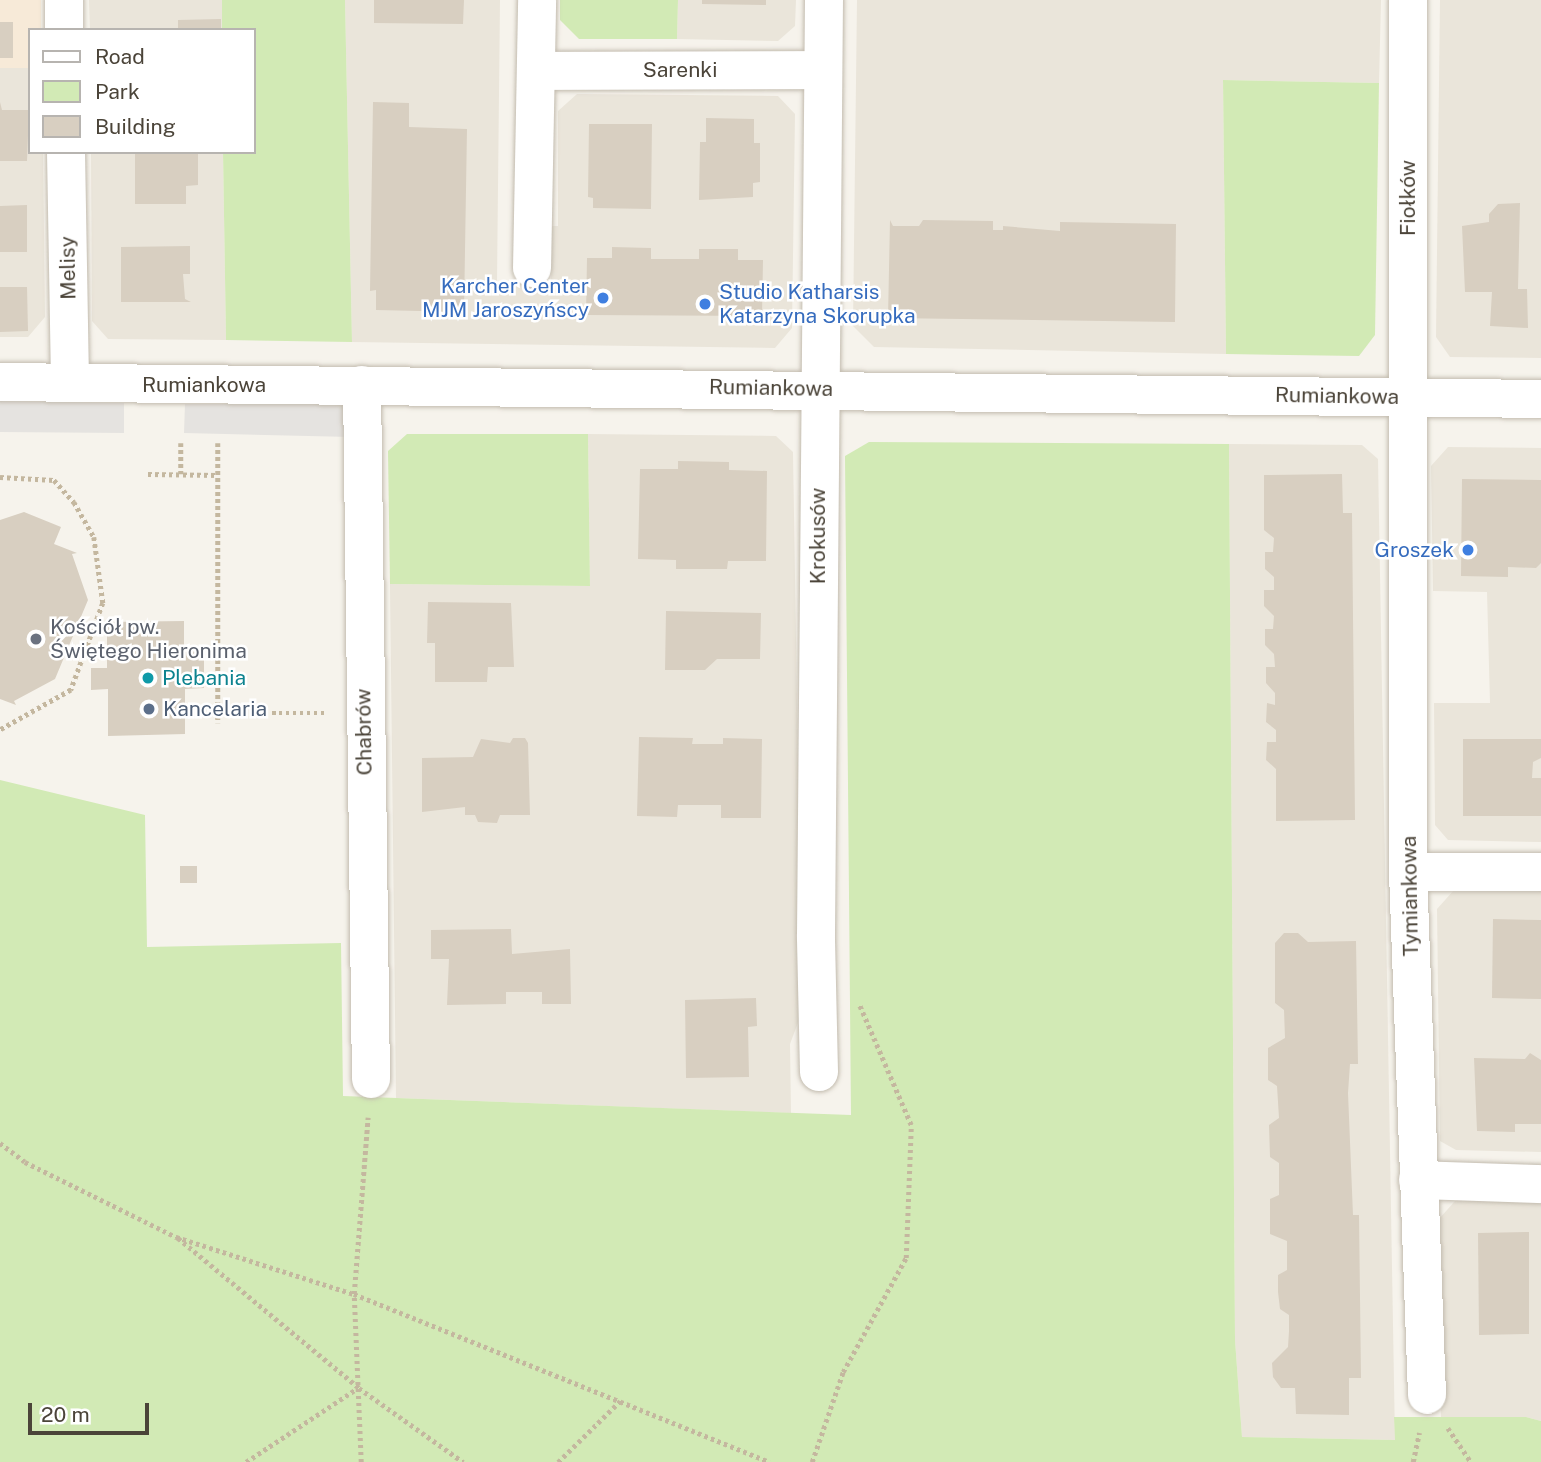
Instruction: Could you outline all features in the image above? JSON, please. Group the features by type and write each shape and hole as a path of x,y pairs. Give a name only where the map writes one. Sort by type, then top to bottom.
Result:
{"street":[{"path":"64,0 64,28"},
{"path":"533,268 537,0"},
{"name":"Krokusów","path":"819,1072 820,388 824,0"},
{"name":"Fiołków","path":"1408,0 1409,397"},
{"name":"Sarenki","path":"536,71 823,70"},
{"name":"Melisy","path":"66,154 70,383"},
{"name":"Rumiankowa","path":"0,382 820,388 1541,399"},
{"name":"Chabrów","path":"362,385 363,713 371,1079"},
{"name":"Tymiankowa","path":"1409,397 1408,872 1427,1395"},
{"path":"1408,872 1541,872"},
{"path":"1418,1180 1541,1184"}],"path":[{"path":"181,443 181,474"},
{"path":"218,443 218,723"},
{"path":"148,474 218,475"},
{"path":"0,477 54,480 74,502 94,537 103,603 71,690 0,730"},
{"path":"272,713 363,713"},
{"path":"812,1462 843,1372 906,1258 911,1125 854,993"},
{"path":"361,1462 354,1294 371,1079"},
{"path":"0,1143 25,1162 176,1237 354,1294 769,1462"},
{"path":"176,1237 359,1388 463,1462"},
{"path":"246,1462 359,1388"},
{"path":"558,1462 620,1401"}],"shaded area":[{"path":"0,0 41,0 41,28 28,28 28,68 0,68"},
{"path":"89,0 222,0 222,28 90,28"},
{"path":"345,0 500,0 497,282 551,284 552,226 558,226 558,111 577,94 778,96 795,114 792,328 775,348 352,342"},
{"path":"678,0 796,0 795,26 778,41 677,39"},
{"path":"857,0 1381,0 1379,83 1223,80 1226,354 874,347 853,326"},
{"path":"1440,0 1541,0 1541,358 1450,357 1436,337"},
{"path":"0,68 28,68 28,154 43,154 45,317 28,337 0,337"},
{"path":"91,154 223,154 226,340 108,339 92,321"},
{"path":"0,401 124,403 124,433 0,432"},
{"path":"185,404 353,404 352,437 184,433"},
{"path":"588,434 776,436 793,452 802,1012 790,1044 791,1113 396,1098 390,584 590,586"},
{"path":"1229,444 1362,445 1378,459 1395,1440 1242,1437 1235,1340"},
{"path":"1448,447 1541,448 1541,842 1448,840 1435,825 1434,703 1490,703 1487,592 1433,591 1431,466"},
{"path":"1454,890 1541,891 1541,1152 1456,1150 1440,1141 1437,909"},
{"path":"1456,1200 1541,1202 1541,1421 1526,1417 1441,1419 1438,1220"}],"green space":[{"path":"222,0 345,0 352,342 226,340 223,154 256,154 256,28 222,28"},
{"path":"560,0 678,0 677,39 579,39 560,20"},
{"path":"1223,80 1379,83 1375,335 1359,356 1226,354"},
{"path":"407,434 588,434 590,586 390,584 388,451"},
{"path":"869,442 1229,444 1235,1340 1242,1437 1395,1440 1394,1417 1526,1417 1541,1421 1541,1462 0,1462 0,780 145,815 147,947 341,943 343,1096 851,1115 845,456"}],"building":[{"path":"374,0 464,0 463,24 374,23"},
{"path":"702,0 766,0 766,5 702,4"},
{"path":"221,19 221,28 178,28 178,20"},
{"path":"0,22 13,22 13,58 0,58"},
{"path":"0,102 2,110 28,110 28,136 27,161 0,161"},
{"path":"373,102 409,103 409,127 467,129 464,312 376,310 376,290 370,291"},
{"path":"706,118 754,119 754,143 760,143 760,182 753,183 753,197 699,200 700,142 706,142"},
{"path":"589,124 652,124 651,209 593,208 593,198 588,197"},
{"path":"135,154 198,154 198,185 186,186 186,204 135,204"},
{"path":"1520,203 1518,289 1527,289 1528,328 1490,326 1492,292 1465,292 1462,226 1489,222 1489,214 1498,204"},
{"path":"27,205 27,252 0,252 0,206"},
{"path":"890,220 893,226 919,226 923,220 993,221 993,230 1003,230 1003,226 1060,231 1060,222 1176,224 1175,322 888,318"},
{"path":"190,246 190,274 183,274 185,299 191,302 121,302 121,247"},
{"path":"612,247 651,248 651,259 699,259 699,249 738,249 738,260 763,260 762,316 586,315 587,258 612,258"},
{"path":"0,287 27,287 28,331 0,332"},
{"path":"678,461 729,462 729,470 767,471 766,561 728,561 727,569 676,569 676,560 638,559 640,469 678,469"},
{"path":"1342,474 1343,513 1352,513 1355,820 1276,821 1276,769 1266,760 1267,742 1276,742 1276,730 1266,722 1267,703 1275,705 1275,693 1266,683 1266,667 1275,667 1274,654 1265,645 1265,629 1273,629 1274,616 1264,606 1264,590 1274,590 1274,577 1265,569 1265,552 1273,552 1274,538 1264,530 1264,475"},
{"path":"1462,479 1541,480 1541,563 1536,568 1508,567 1508,577 1461,576"},
{"name":"Kościół pw. Świętego Hieronima","path":"24,512 61,527 54,544 77,553 72,554 88,600 55,679 14,701 16,705 0,699 0,520"},
{"path":"428,602 511,603 514,667 488,667 487,682 435,682 435,643 427,643"},
{"path":"666,611 761,613 760,659 717,659 705,670 665,670"},
{"name":"Plebania","path":"184,621 184,652 204,651 204,688 185,689 185,734 108,736 108,689 91,690 91,668 107,668 107,622"},
{"path":"639,737 693,738 692,744 723,744 723,738 762,739 761,818 721,818 721,805 678,805 677,817 637,816"},
{"path":"513,738 525,738 528,743 530,815 500,815 497,823 478,822 475,815 465,815 465,807 422,812 422,758 473,757 481,739 510,743"},
{"path":"1463,739 1541,739 1541,758 1533,762 1532,778 1541,778 1541,816 1463,816"},
{"path":"180,866 197,866 197,883 180,883"},
{"path":"1493,919 1541,920 1541,999 1492,998"},
{"path":"511,929 512,954 570,949 571,1004 542,1004 542,992 506,992 506,1004 447,1005 449,959 431,959 431,930"},
{"path":"1284,933 1298,933 1308,942 1356,941 1358,1064 1350,1064 1348,1093 1353,1215 1359,1215 1361,1378 1349,1378 1349,1415 1296,1414 1295,1388 1281,1388 1273,1377 1272,1363 1288,1347 1289,1331 1289,1315 1280,1309 1278,1292 1278,1275 1287,1270 1287,1241 1270,1234 1270,1199 1279,1195 1279,1163 1270,1157 1269,1125 1279,1118 1277,1086 1268,1080 1268,1048 1285,1038 1284,1010 1275,1003 1275,943"},
{"path":"756,998 757,1026 748,1027 749,1077 686,1078 685,1000"},
{"path":"1530,1053 1541,1060 1541,1124 1515,1124 1515,1132 1477,1131 1474,1058 1525,1059"},
{"path":"1529,1232 1529,1334 1479,1335 1478,1233"}],"place":[{"name":"Karcher Center MJM Jaroszyńscy","path":"603,298"},
{"name":"Studio Katharsis Katarzyna Skorupka","path":"705,304"},
{"name":"Groszek","path":"1468,550"},
{"name":"Kościół pw. Świętego Hieronima","path":"36,639"},
{"name":"Plebania","path":"148,678"},
{"name":"Kancelaria","path":"149,709"}]}
